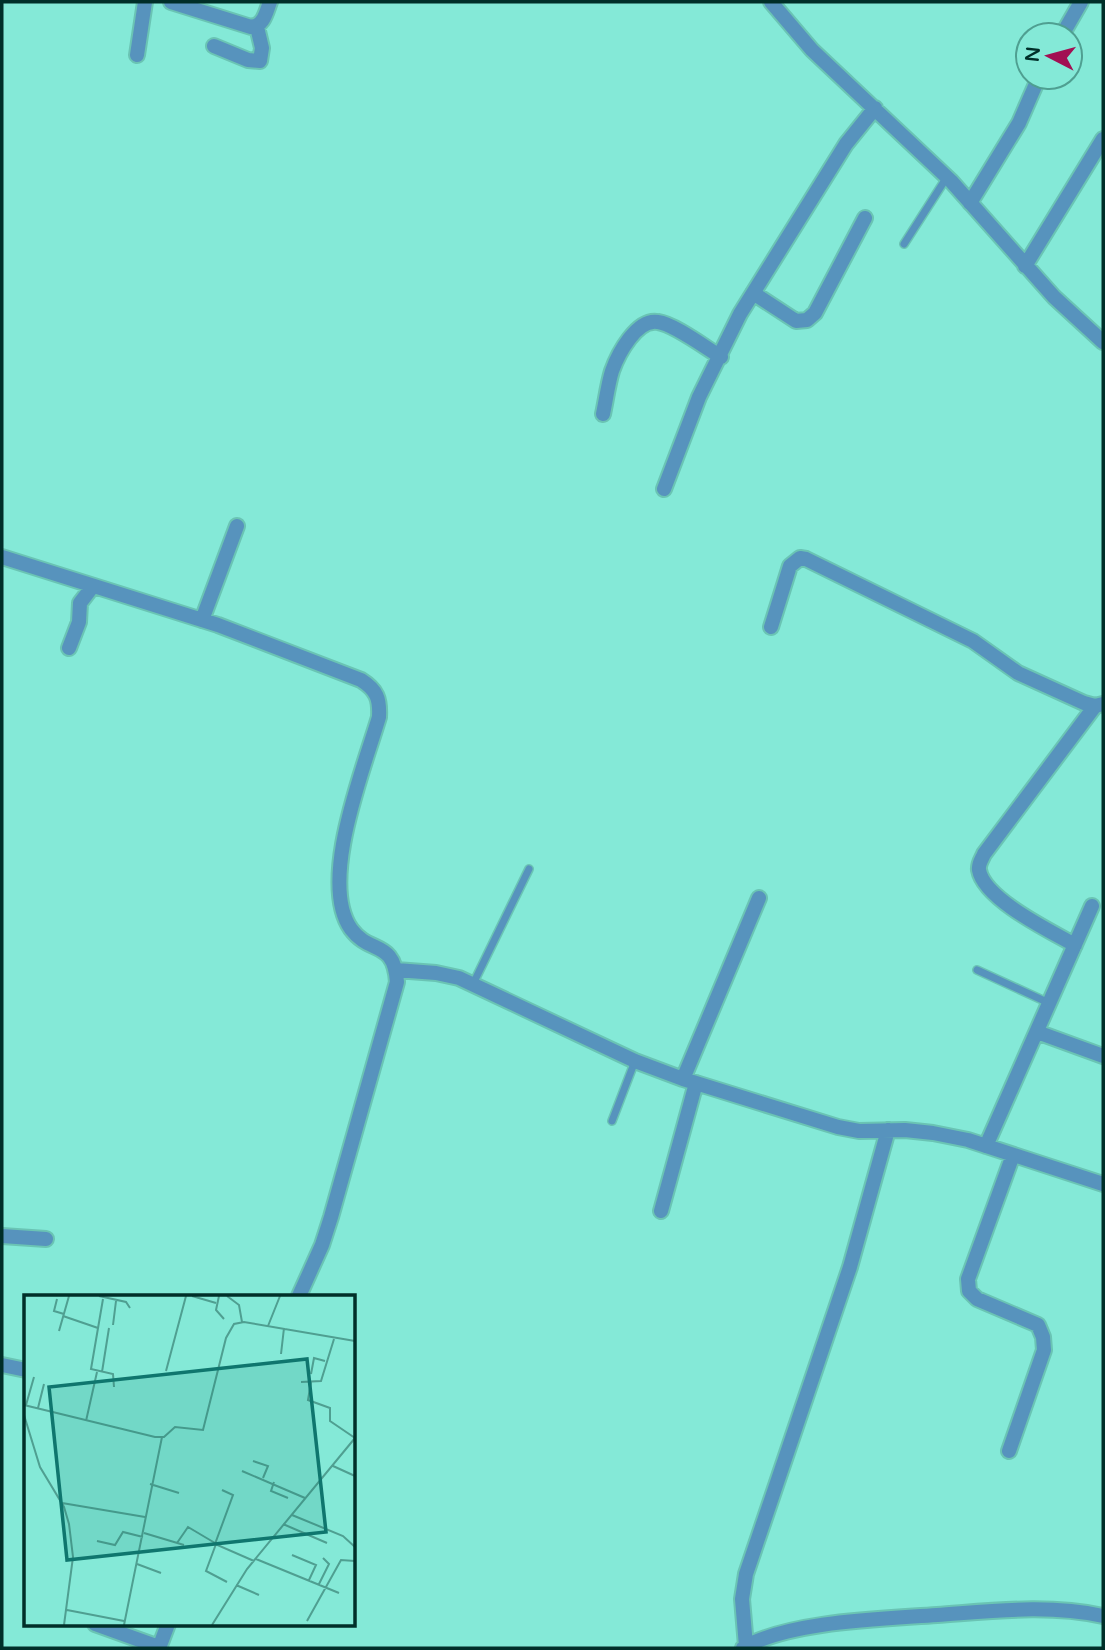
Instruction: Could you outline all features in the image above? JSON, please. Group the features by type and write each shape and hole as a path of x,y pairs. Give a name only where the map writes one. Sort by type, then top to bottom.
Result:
{"street":[{"path":"137,55 145,2"},
{"path":"171,2 251,27 262,23 270,2"},
{"path":"771,2 812,50 947,177 1054,297 1103,342"},
{"path":"1070,21 1081,2"},
{"path":"214,46 248,60 260,61 262,48 257,27"},
{"path":"970,202 1019,123 1033,91"},
{"path":"664,489 695,407 721,357 733,325 842,151 875,108"},
{"path":"1026,265 1103,139"},
{"path":"753,293 796,321 807,320 814,313 864,218"},
{"path":"603,414 611,373 617,360 639,328 649,322 665,323 721,357"},
{"path":"202,620 237,526"},
{"path":"2,557 202,620 361,680 372,686 377,695 380,704 379,717 342,844 339,884 341,901 351,929 361,939 387,953 394,960 397,982 331,1217 300,1295"},
{"path":"771,627 790,566 800,558 806,559 973,640 1018,673 1099,705 979,864 979,873 1006,905 1075,945"},
{"path":"69,648 79,622 80,603 93,586"},
{"path":"662,1211 689,1081 760,898"},
{"path":"986,1146 1092,906"},
{"path":"396,970 459,978 635,1061 689,1081 838,1127 859,1131 933,1133 986,1146 1103,1184"},
{"path":"1037,1032 1103,1056"},
{"path":"888,1130 850,1267 746,1574 742,1600 745,1647 769,1636 798,1629 883,1619 1033,1609 1059,1609 1103,1616"},
{"path":"1009,1451 1044,1350 1043,1337 1038,1325 977,1299 969,1291 968,1279 1013,1155"},
{"path":"2,1236 46,1239"},
{"path":"2,1365 24,1370"},
{"path":"100,1626 159,1648 167,1626"}],"lane":[{"path":"904,244 947,177"},
{"path":"472,985 529,869"},
{"path":"977,970 1049,1003"},
{"path":"612,1121 635,1061"}]}
